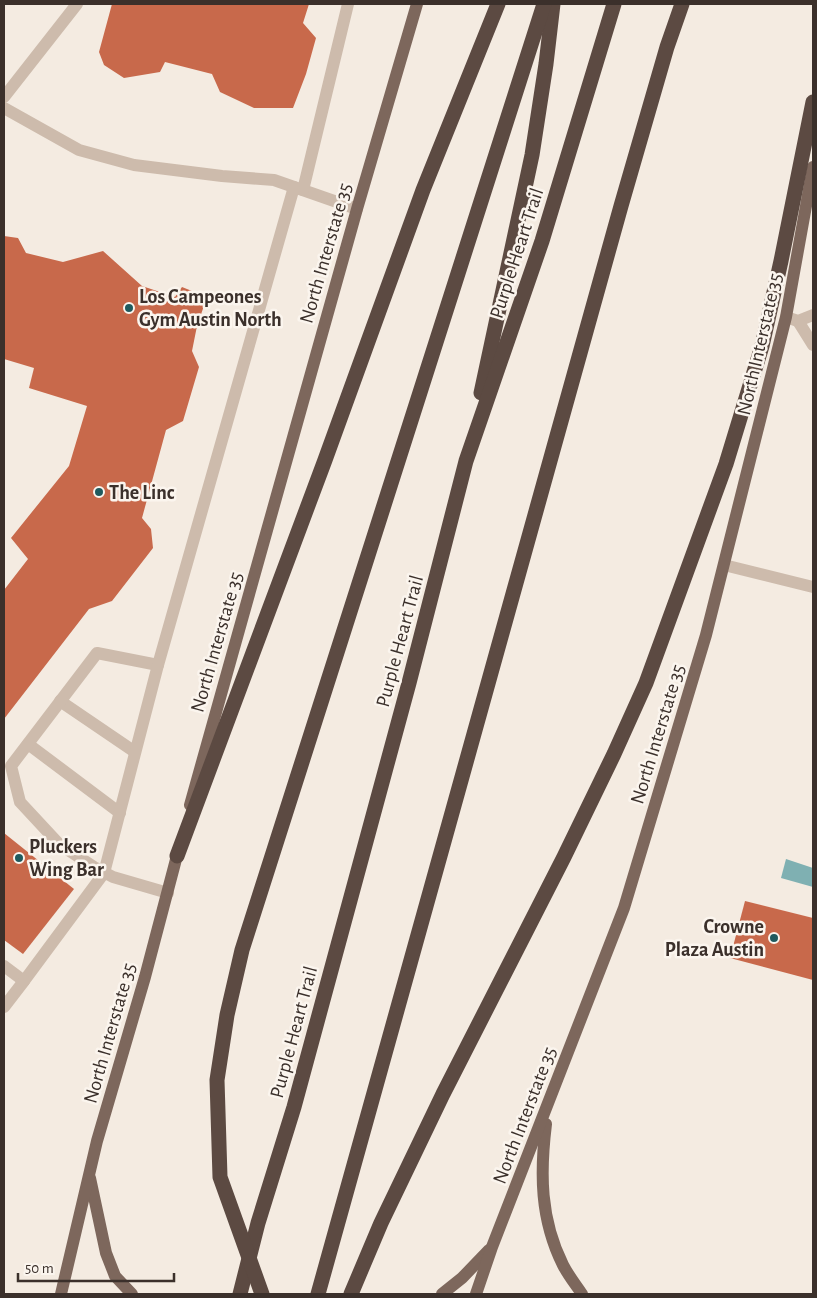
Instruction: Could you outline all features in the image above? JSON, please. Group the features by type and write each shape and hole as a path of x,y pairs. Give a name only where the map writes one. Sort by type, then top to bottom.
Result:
{"highway":[{"path":"177,856 325,460 423,190 498,4"},
{"path":"262,1294 220,1177 217,1080 227,1015 242,950 544,4"},
{"path":"466,460 532,156 553,4"},
{"name":"Purple Heart Trail","path":"240,1294 258,1223 291,1116 409,683 466,460 542,241 614,4"},
{"path":"318,1294 621,206 667,46 682,4"},
{"path":"351,1294 381,1223 451,1076 568,848 646,683 726,464 762,346 813,102"}],"main road":[{"name":"North Interstate 35","path":"61,1294 89,1173 168,893 199,770 357,208 417,4"},
{"name":"North Interstate 35","path":"476,1294 492,1247 624,908 706,635 792,319 813,167"},
{"path":"548,1106 543,1150 542,1189 550,1232 563,1266 582,1294"},
{"path":"89,1173 106,1253 115,1276 132,1294"},
{"path":"442,1294 462,1278 492,1247"},
{"path":"55,1294 64,1280"}],"street":[{"path":"4,97 78,4"},
{"path":"4,1007 104,872 158,665 298,188 348,4"},
{"path":"4,108 79,150 134,166 274,180 357,208"},
{"path":"813,315 792,319 813,345"},
{"path":"724,565 813,587"},
{"path":"158,665 97,653 12,766 20,802 59,844 113,877 168,893"},
{"path":"60,701 135,752"},
{"path":"28,744 120,813"},
{"path":"4,966 24,981"}],"water":[{"path":"786,859 813,868 813,887 781,878"}],"building":[{"path":"112,4 309,4 303,23 316,38 306,74 293,108 254,108 220,92 212,74 165,62 160,72 124,78 104,65 99,52"},
{"name":"The Linc","path":"4,236 18,238 26,253 63,262 103,251 142,286 175,297 182,287 207,297 197,326 192,351 199,367 183,421 166,430 142,518 151,529 153,548 112,601 89,609 4,719 4,590 28,559 11,538 69,466 87,406 29,388 34,368 4,359"},
{"path":"4,833 74,889 23,954 4,940"},
{"name":"Crowne Plaza Austin","path":"745,901 813,918 813,980 730,958"}],"place":[{"name":"Los Campeones Gym Austin North","path":"129,308"},
{"name":"The Linc","path":"99,492"},
{"name":"Pluckers Wing Bar","path":"19,858"},
{"name":"Crowne Plaza Austin","path":"774,938"}]}
